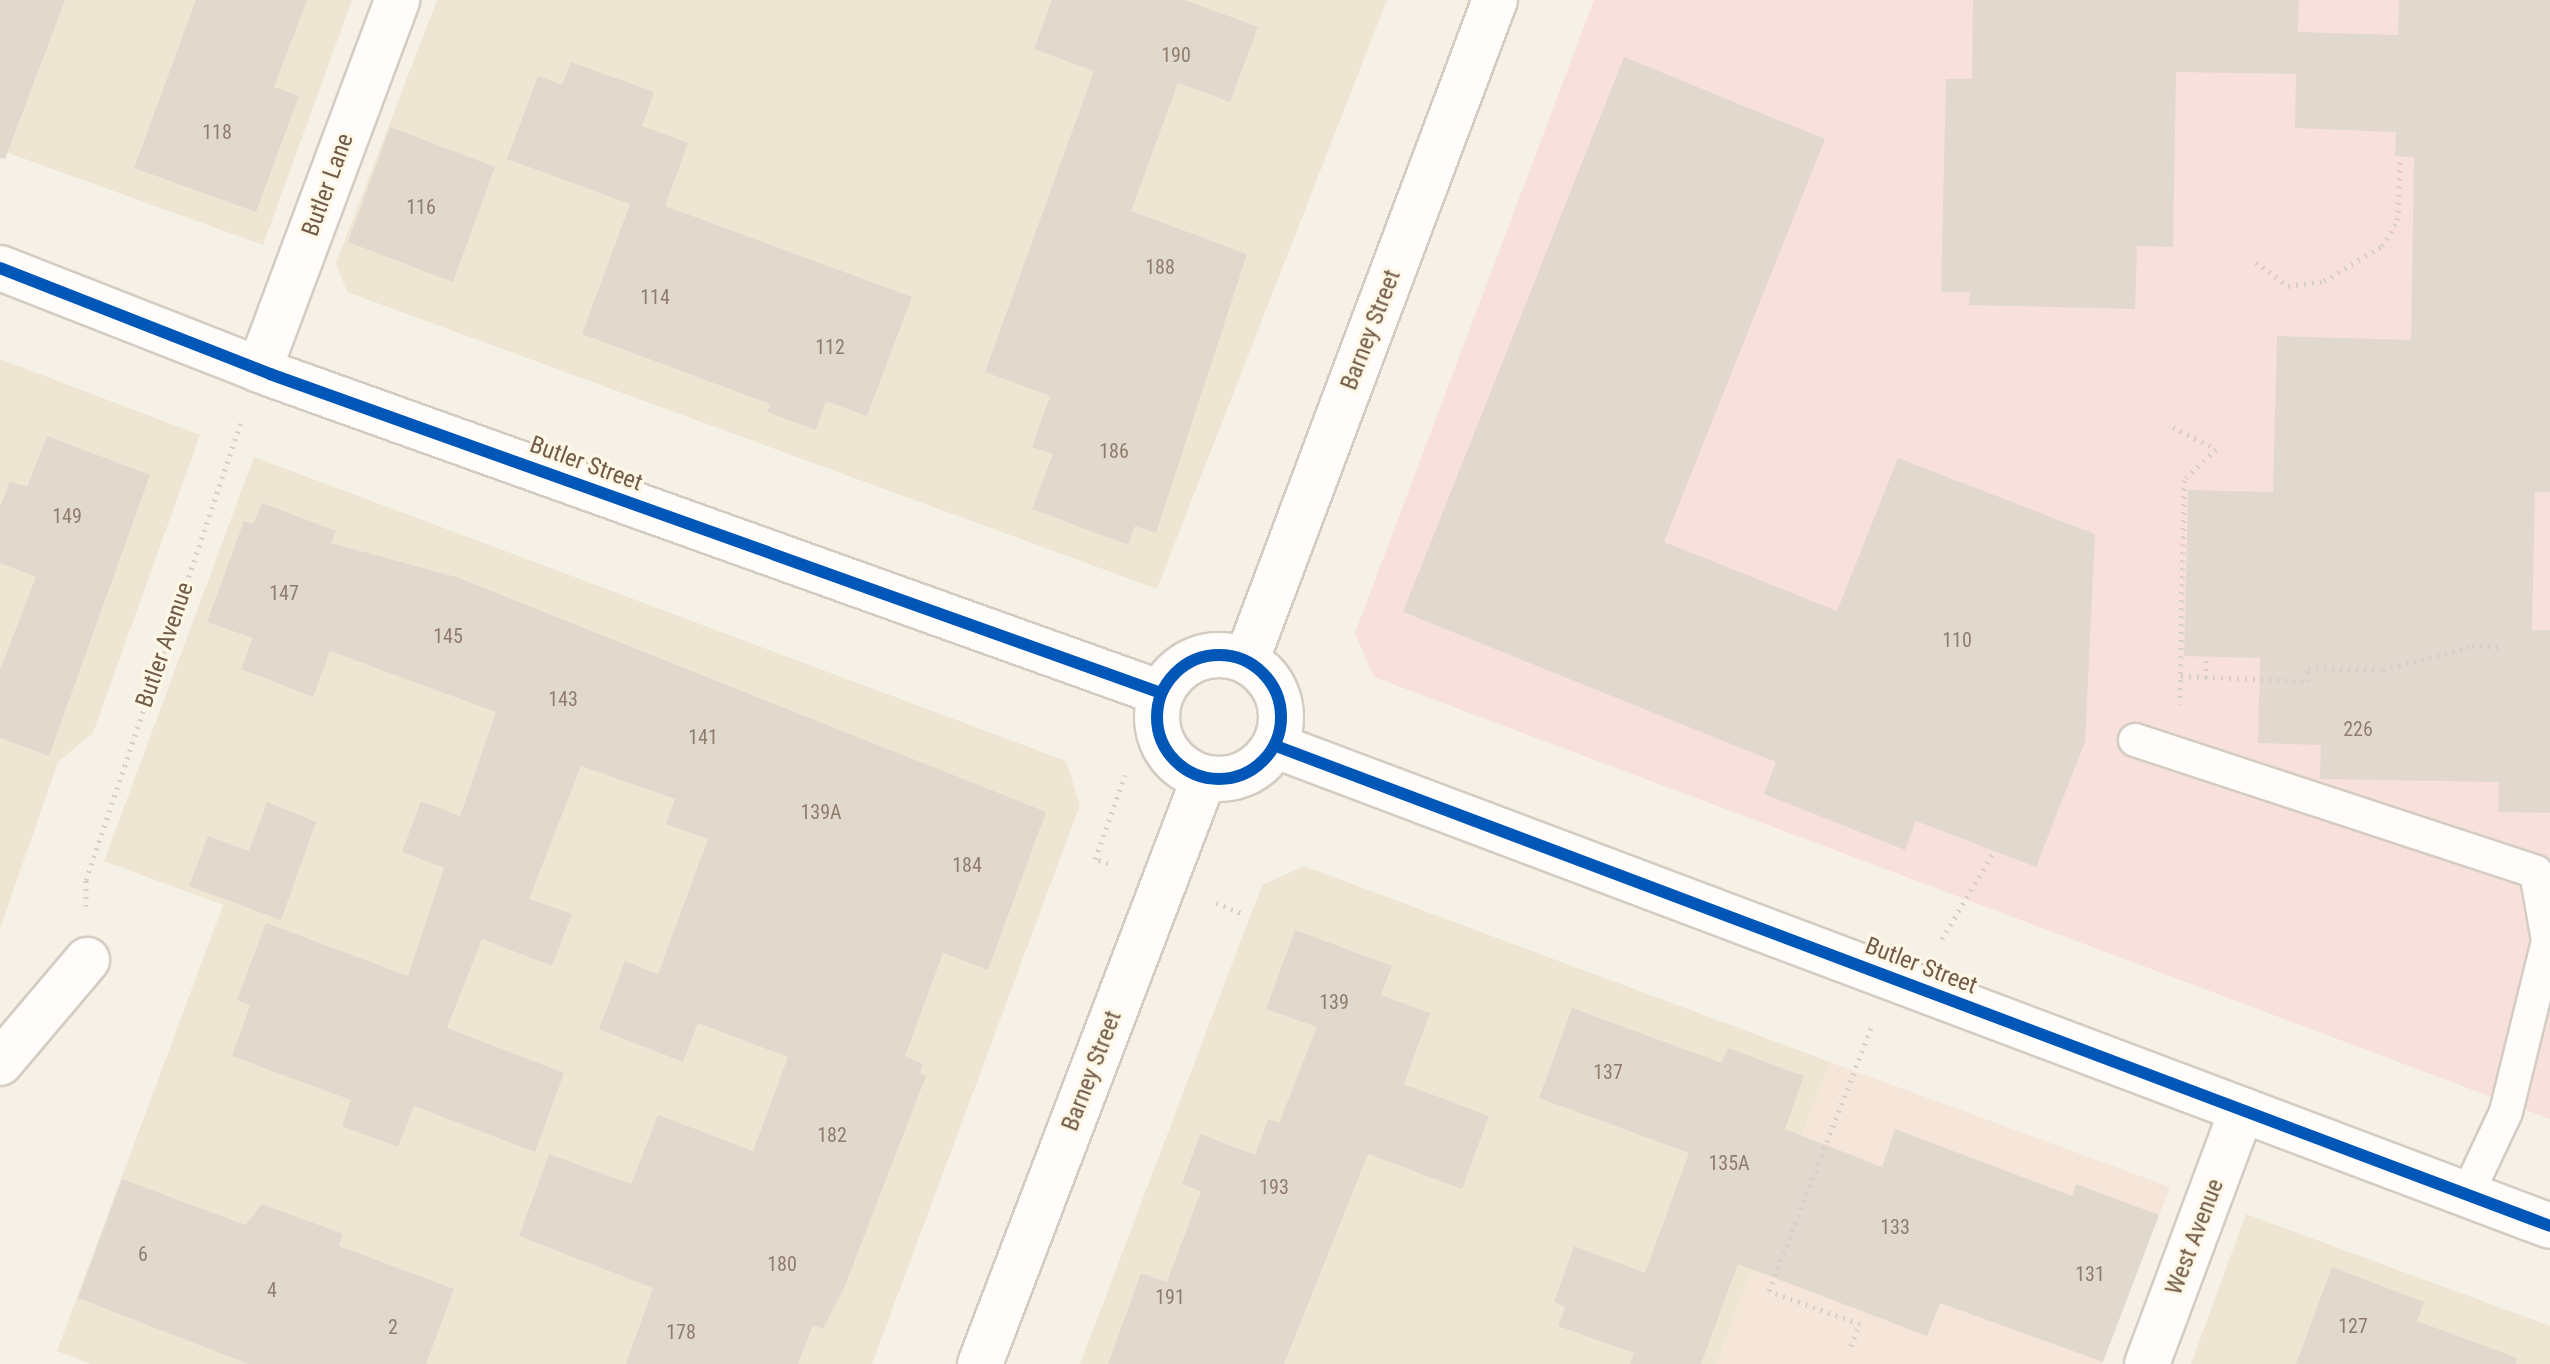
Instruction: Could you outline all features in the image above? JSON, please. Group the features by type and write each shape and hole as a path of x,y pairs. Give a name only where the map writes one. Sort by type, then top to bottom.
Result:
{"street":[{"name":"Butler Lane","path":"259,370 397,0"},
{"name":"Barney Street","path":"1247,659 1495,0"},
{"name":"Butler Street","path":"0,268 259,370 1161,693"},
{"path":"1211,654 1247,659 1272,681 1283,713 1276,746 1245,775 1204,778 1166,750 1157,726 1161,693 1177,669 1211,654"},
{"name":"Butler Street","path":"1276,746 2550,1226"},
{"name":"Barney Street","path":"980,1364 1204,778"},
{"path":"0,1063 87,960"},
{"name":"West Avenue","path":"2147,1364 2242,1110"}],"lane":[{"path":"2135,740 2536,872 2548,941 2506,1112 2467,1195"}],"path":[{"path":"2256,262 2288,286 2324,281 2382,246 2398,220 2400,156"},
{"path":"2173,427 2216,449 2184,480 2180,708"},
{"path":"2181,676 2307,681 2308,668 2383,670 2472,646 2503,647"},
{"path":"2206,657 2206,678"},
{"path":"1108,863 1095,859 1125,775"},
{"path":"1951,928 1994,851"},
{"path":"1215,903 1241,913"},
{"path":"1851,1346 1860,1324 1769,1291 1869,1030"}],"shaded area":[{"path":"0,0 352,0 263,245 0,150"},
{"path":"437,0 1387,0 1157,589 347,292 336,263"},
{"path":"1594,0 2550,0 2550,1119 1374,677 1355,633"},
{"path":"0,359 200,435 93,733 58,762 0,929"},
{"path":"254,457 1066,761 1080,805 872,1364 91,1364 57,1351 223,905 104,861"},
{"path":"1304,866 1830,1062 1717,1364 1080,1364 1262,885"},
{"path":"1830,1062 2170,1187 2102,1364 1717,1364"},
{"path":"2246,1214 2550,1326 2550,1364 2191,1364"}],"building":[{"path":"0,0 65,0 5,159 0,158"},
{"path":"196,0 307,0 274,87 299,96 256,212 134,168"},
{"path":"1052,0 1185,0 1258,27 1230,102 1178,83 1131,211 1247,254 1156,533 1135,526 1128,545 1032,509 1053,454 1032,447 1050,396 985,372 1094,71 1034,49"},
{"path":"1973,0 2299,0 2298,32 2398,35 2399,0 2550,0 2550,492 2535,492 2532,630 2550,630 2550,813 2498,812 2499,782 2320,779 2321,745 2258,743 2260,658 2184,656 2188,490 2273,492 2277,336 2411,340 2414,157 2395,156 2396,132 2295,128 2296,74 2176,72 2173,247 2137,246 2135,309 1969,305 1970,292 1941,292 1946,79 1972,79"},
{"path":"1624,57 1825,139 1664,542 1837,611 1898,458 2095,534 2085,742 2036,867 1916,821 1905,850 1764,794 1776,762 1403,612"},
{"path":"571,62 654,92 642,126 688,143 665,206 912,297 867,416 826,401 816,430 767,412 770,404 582,334 630,204 507,159 538,76 562,85"},
{"path":"390,127 495,167 453,282 348,242"},
{"path":"47,436 150,475 49,756 0,738 0,670 36,577 0,563 0,507 10,481 27,487"},
{"path":"262,503 336,531 331,543 456,577 1046,812 988,970 943,953 905,1056 923,1064 920,1073 926,1076 844,1288 823,1329 813,1325 798,1364 626,1364 653,1288 519,1236 549,1154 631,1184 658,1115 753,1151 788,1057 698,1023 683,1062 599,1029 625,961 658,974 708,839 666,824 675,799 581,766 529,899 572,914 552,966 482,939 447,1028 564,1073 535,1152 414,1106 398,1147 342,1126 351,1100 232,1056 250,1006 237,1000 266,923 408,976 444,868 402,852 421,801 460,816 496,712 330,651 313,697 241,669 253,638 207,622 244,521 253,524"},
{"path":"267,802 316,822 281,920 189,886 208,836 249,851"},
{"path":"1295,930 1392,966 1381,995 1430,1013 1404,1084 1489,1116 1462,1189 1368,1154 1284,1364 1108,1364 1141,1273 1167,1282 1201,1191 1182,1184 1200,1134 1255,1155 1268,1119 1279,1123 1317,1027 1266,1009"},
{"path":"1572,1008 1722,1063 1728,1048 1804,1076 1785,1129 1882,1167 1895,1129 2072,1196 2076,1184 2159,1215 2103,1362 1940,1303 1927,1336 1738,1264 1701,1364 1630,1364 1634,1353 1558,1326 1565,1307 1554,1302 1574,1246 1645,1273 1689,1153 1539,1098"},
{"path":"122,1179 245,1225 262,1204 343,1234 339,1246 454,1289 426,1364 248,1364 78,1298"},
{"path":"2332,1267 2424,1302 2417,1321 2517,1358 2516,1364 2296,1364"}],"cycle path":[{"path":"0,268 270,374 1161,693"},
{"path":"1219,655 1243,660 1263,673 1276,693 1281,717 1276,741 1263,761 1243,774 1219,779 1195,774 1175,761 1162,741 1157,717 1162,693 1175,673 1195,660 1219,655"},
{"path":"1276,746 2550,1226"}]}
